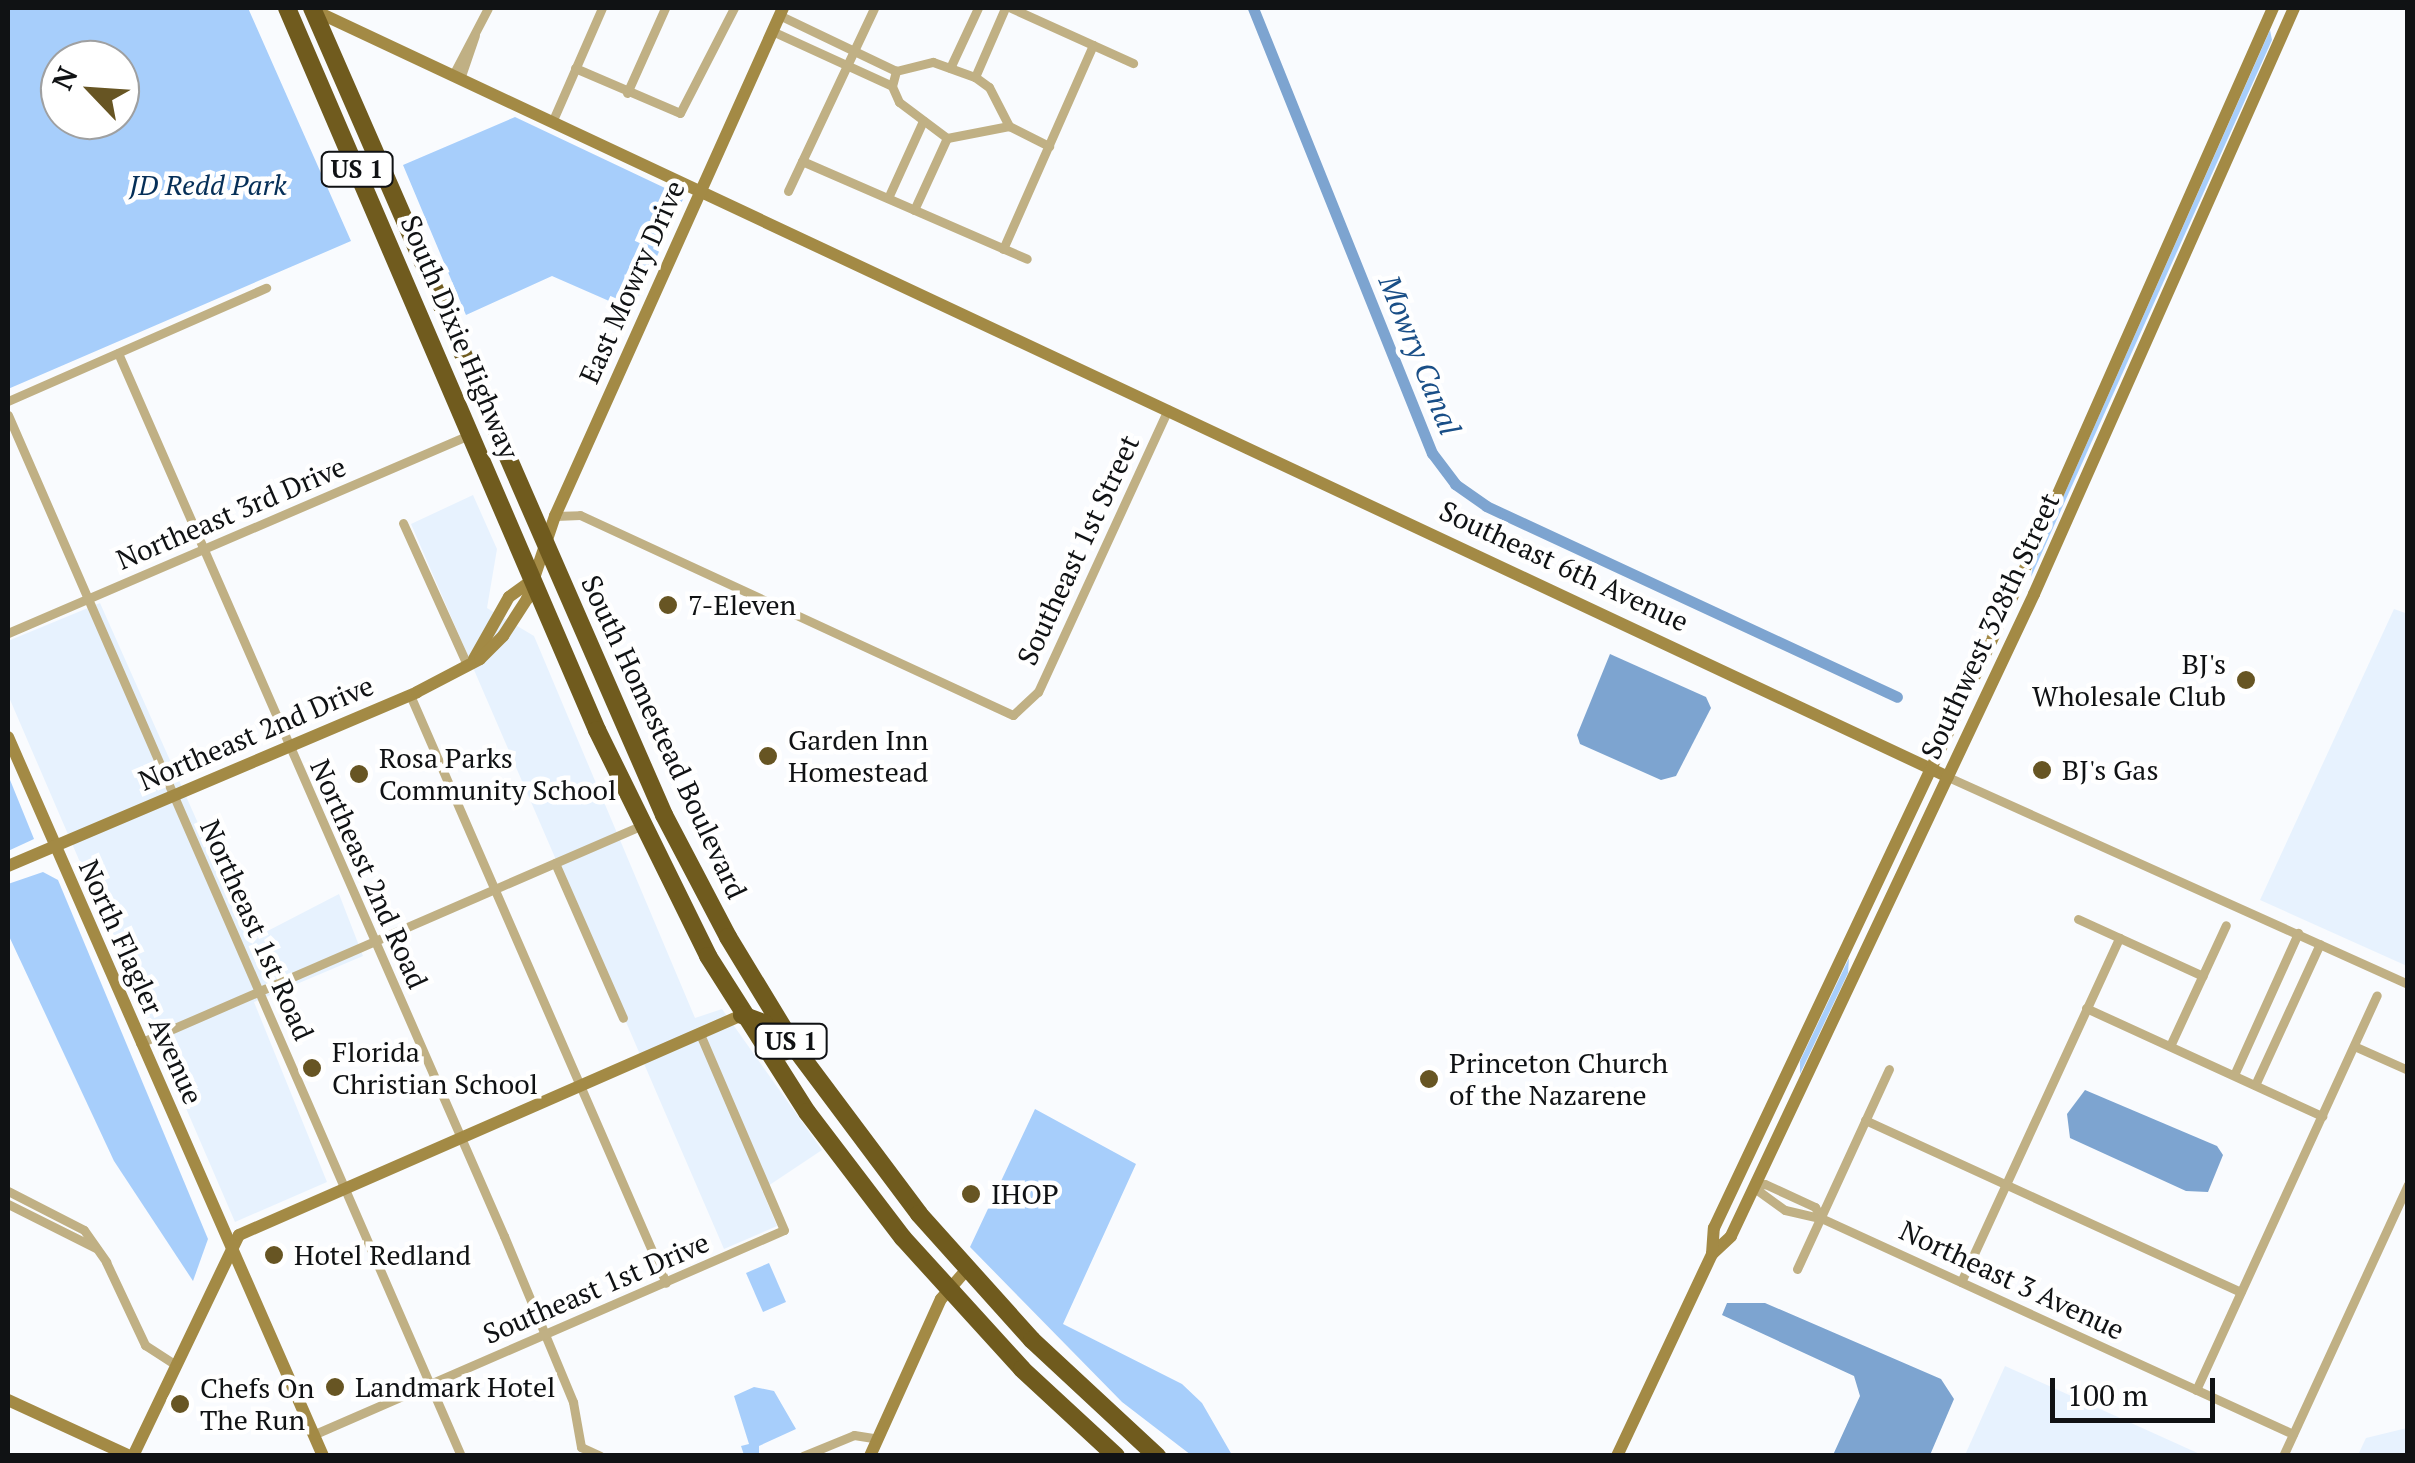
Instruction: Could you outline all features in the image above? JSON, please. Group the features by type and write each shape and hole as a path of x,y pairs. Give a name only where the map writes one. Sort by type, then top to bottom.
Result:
{"highway":[{"name":"South Dixie Highway","path":"286,8 534,579"},
{"name":"South Dixie Highway","path":"312,8 545,544"},
{"name":"South Homestead Boulevard","path":"545,544 664,815 760,992 835,1105 966,1269 1157,1456"},
{"name":"South Homestead Boulevard","path":"534,579 640,826 742,1015 838,1157 947,1289 1116,1456"},
{"path":"674,894 698,907 744,986 760,992"},
{"path":"742,1015 764,1023 812,1092 835,1105"}],"street":[{"name":"Southeast 6th Avenue","path":"312,8 1170,406 1931,770 2408,984"},
{"path":"458,75 488,8"},
{"path":"554,120 602,8"},
{"path":"626,93 664,8"},
{"path":"575,68 626,93 683,112 734,8"},
{"path":"788,192 874,8"},
{"path":"950,68 978,8"},
{"path":"975,77 1008,8 1133,63"},
{"name":"Southwest 328th Street","path":"1712,1254 1714,1228 1931,770 2274,8"},
{"name":"Southwest 328th Street","path":"1616,1456 1712,1254 1730,1236 1754,1187 1948,776 2294,8"},
{"path":"781,11 896,71 933,62 975,77 989,87 1009,126 1049,146"},
{"name":"East Mowry Drive","path":"534,579 555,516 781,11"},
{"path":"772,31 892,86"},
{"path":"1003,249 1093,45"},
{"path":"896,71 892,86 899,102 948,138 1009,126"},
{"path":"888,198 923,121"},
{"path":"914,210 948,138"},
{"path":"802,161 1027,259"},
{"path":"8,401 266,288"},
{"name":"Northeast 2nd Road","path":"118,353 573,1402 580,1446 600,1456"},
{"name":"Southeast 1st Street","path":"580,515 1001,712 1025,710 1170,406"},
{"name":"Northeast 1st Road","path":"8,415 461,1456"},
{"name":"Northeast 3rd Drive","path":"8,634 472,434"},
{"path":"566,493 580,515"},
{"path":"555,516 580,515"},
{"path":"403,524 458,647 471,662 509,597 534,579"},
{"name":"Northeast 2nd Drive","path":"8,866 410,695 471,662"},
{"path":"410,695 666,1283"},
{"name":"North Flagler Avenue","path":"8,737 323,1456"},
{"path":"140,1043 640,826"},
{"path":"555,863 622,1018"},
{"path":"2078,919 2203,976"},
{"path":"2170,1046 2226,925"},
{"path":"2234,1075 2298,934"},
{"path":"1961,1282 2119,938"},
{"path":"2255,1085 2320,944"},
{"path":"2196,1390 2378,994"},
{"path":"2086,1008 2322,1116"},
{"path":"8,1400 131,1456 229,1248 244,1232 742,1015"},
{"name":"Southeast 1st Drive","path":"314,1434 784,1230 700,1034"},
{"path":"2247,1046 2268,1056"},
{"path":"2354,1046 2408,1070"},
{"path":"1797,1269 1889,1070"},
{"path":"1865,1120 2241,1292"},
{"name":"Northeast 3 Avenue","path":"1754,1187 1765,1184 1801,1201 1821,1218"},
{"path":"2283,1456 2408,1184"},
{"name":"Northeast 3 Avenue","path":"1754,1187 1796,1214 1821,1218 2293,1434"},
{"path":"8,1191 71,1221 98,1249 145,1345 174,1364"},
{"path":"1796,1214 1801,1201"},
{"path":"8,1204 98,1249"},
{"path":"870,1456 947,1289 966,1269"},
{"path":"803,1456 854,1435 878,1439"}],"shaded area":[{"path":"473,495 497,549 487,608 534,636 695,1018 722,1009 822,1150 762,1190 777,1226 724,1249 411,524"},
{"path":"100,603 250,940 339,894 363,956 254,1002 327,1182 235,1222 8,695 8,641"},
{"path":"2394,609 2408,614 2407,966 2260,900"},
{"path":"1610,654 1706,697 1711,708 1676,776 1661,780 1580,744 1577,735"},
{"path":"2085,1090 2217,1146 2223,1155 2208,1192 2186,1191 2070,1138 2067,1114"},
{"path":"1727,1303 1765,1303 1941,1379 1954,1399 1930,1455 1833,1455 1860,1396 1854,1376 1722,1315"},
{"path":"2005,1366 2202,1455 1965,1455"},
{"path":"2407,1428 2407,1455 2358,1455 2366,1438"}],"green space":[{"name":"JD Redd Park","path":"8,8 248,8 351,241 8,389"},
{"path":"2270,30 2272,40 2031,577 2033,565"},
{"path":"515,117 684,197 632,311 552,276 466,315 403,165"},
{"path":"8,775 34,839 8,851"},
{"path":"43,872 58,880 208,1239 193,1281 114,1161 8,934 8,884"},
{"path":"1849,958 1848,973 1800,1074 1800,1061"},
{"path":"1035,1109 1136,1164 1063,1324 1182,1384 1202,1403 1232,1455 1191,1455 1122,1402 970,1247"},
{"path":"769,1263 786,1302 763,1312 746,1273"},
{"path":"754,1387 774,1391 796,1429 759,1446 759,1454 744,1455 741,1446 749,1444 734,1396"}],"waterway":[{"name":"Mowry Canal","path":"1253,8 1432,453 1455,484 1486,506 1897,697"}],"place":[{"name":"7-Eleven","path":"668,605"},
{"name":"BJ's Wholesale Club","path":"2246,680"},
{"name":"Garden Inn Homestead","path":"768,756"},
{"name":"BJ's Gas","path":"2042,770"},
{"name":"Rosa Parks Community School","path":"359,774"},
{"name":"Florida Christian School","path":"312,1068"},
{"name":"Princeton Church of the Nazarene","path":"1429,1079"},
{"name":"IHOP","path":"971,1194"},
{"name":"Hotel Redland","path":"274,1255"},
{"name":"Landmark Hotel","path":"335,1387"},
{"name":"Chefs On The Run","path":"180,1404"}]}
